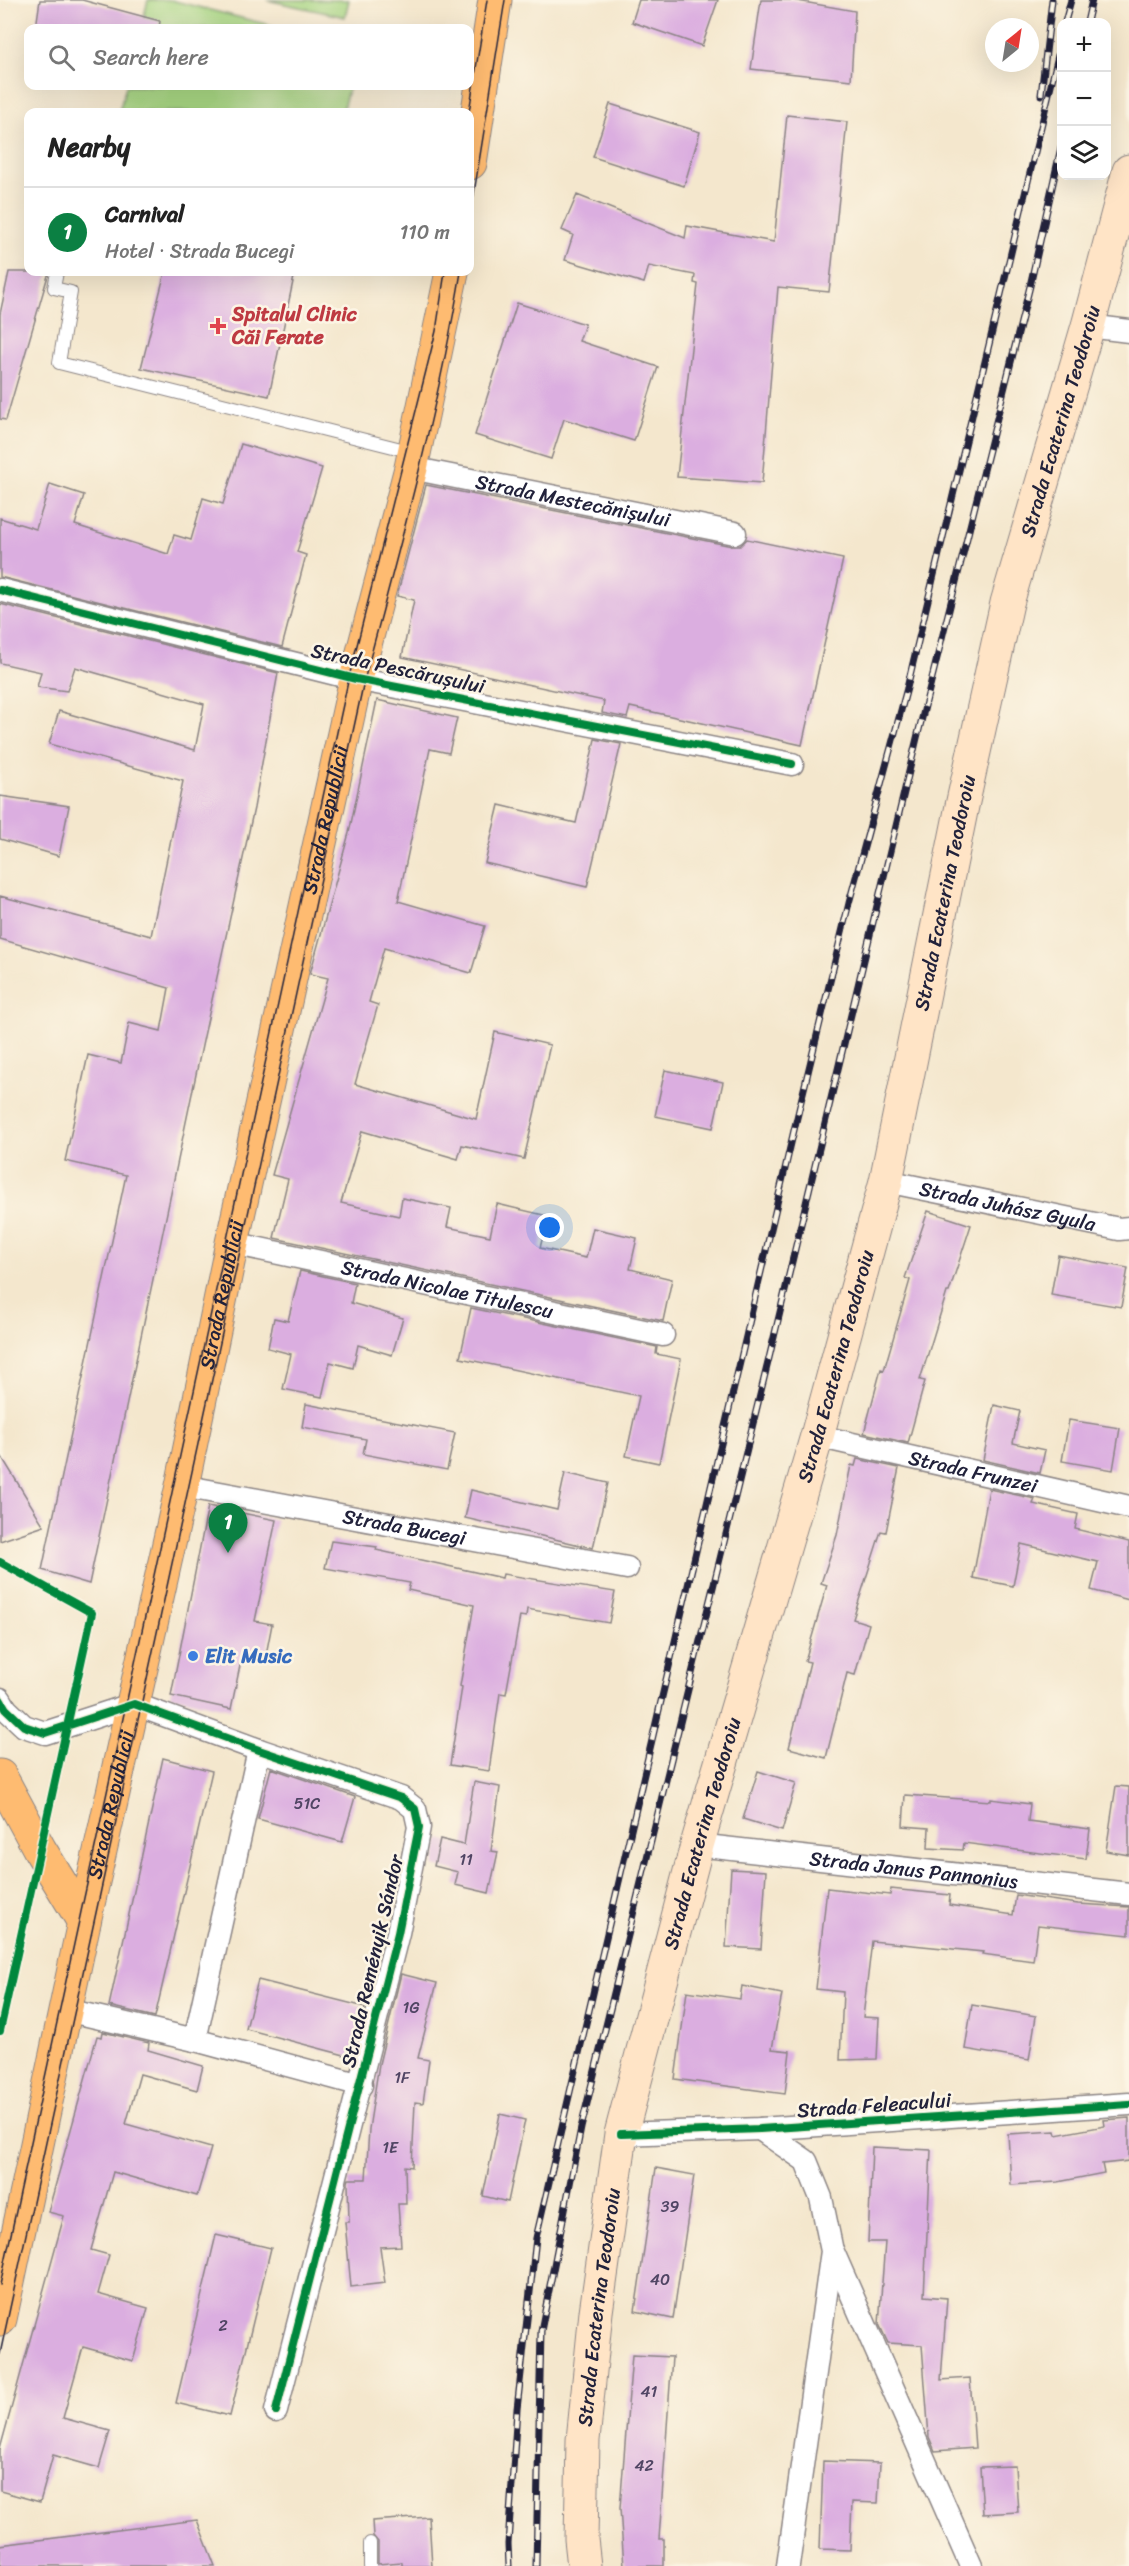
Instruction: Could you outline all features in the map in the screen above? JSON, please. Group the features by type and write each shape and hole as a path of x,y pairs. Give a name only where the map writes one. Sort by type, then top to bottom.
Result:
{"main road":[{"path":"474,137 495,0"},
{"name":"Strada Ecaterina Teodoroiu","path":"584,2566 581,2539 583,2440 596,2312 621,2134 697,1845 817,1436 886,1181 962,806 1007,603 1088,326 1129,171"},
{"name":"Strada Republicii","path":"0,2319 84,1922 182,1486 231,1243 356,679 413,460 451,276"},
{"path":"0,1776 40,1850 84,1922"}],"street":[{"path":"1088,326 1129,331"},
{"name":"Strada Mestecănișului","path":"413,460 735,533"},
{"name":"Strada Pescărușului","path":"0,590 356,679 792,764"},
{"name":"Strada Juhász Gyula","path":"886,1181 1119,1229 1129,1228"},
{"name":"Strada Nicolae Titulescu","path":"231,1243 663,1335"},
{"name":"Strada Frunzei","path":"817,1436 1129,1507"},
{"name":"Strada Bucegi","path":"182,1486 627,1568"},
{"path":"0,1699 6,1709 24,1726 45,1733 134,1704"},
{"name":"Strada Reményik Sándor","path":"134,1704 259,1750 401,1798 414,1809 419,1827 398,1933 361,2085 276,2411"},
{"path":"195,2040 259,1750"},
{"name":"Strada Janus Pannonius","path":"697,1845 1129,1894"},
{"name":"Strada Reményik Sándor","path":"66,2010 195,2040 361,2085"},
{"name":"Strada Feleacului","path":"621,2134 760,2129 1129,2104"},
{"name":"Strada Feleacului","path":"760,2129 806,2161 821,2198 832,2251 971,2566"},
{"name":"Strada Feleacului","path":"788,2566 832,2251"}],"lane":[{"path":"56,276 54,288 71,292 59,363 413,460"},
{"path":"370,2543 370,2566"}],"green space":[{"path":"148,0 171,0 265,24 142,24"},
{"path":"267,0 349,0 345,17"},
{"path":"125,90 348,90 343,108 120,108"}],"building":[{"path":"40,0 82,0 160,21 160,24 37,24"},
{"path":"639,0 718,0 702,46 632,22"},
{"path":"761,0 792,0 855,11 851,80 751,69"},
{"path":"610,104 700,132 684,186 593,157"},
{"path":"787,115 847,122 829,292 778,287 762,483 677,477 698,284 694,283 695,275 649,266 644,283 565,260 573,235 562,230 577,195 685,238 687,226 774,242"},
{"path":"9,272 24,272 24,276 48,276 6,420 0,419 0,314"},
{"name":"Spitalul Clinic Căi Ferate","path":"164,276 294,276 269,396 141,368"},
{"path":"517,303 585,324 579,341 658,367 634,441 564,419 551,459 475,435"},
{"path":"241,444 322,468 297,552 306,555 282,647 0,577 0,518 36,529 50,484 84,495 75,525 168,554 174,535 191,540 203,498 223,504"},
{"path":"426,485 732,546 740,546 747,539 843,559 802,745 630,707 627,718 602,713 604,701 402,657 414,600 397,596"},
{"path":"0,604 278,673 254,808 89,1584 42,1570 126,1175 65,1161 88,1055 121,1063 129,1023 161,1031 169,988 0,939 0,896 151,936 183,781 49,744 59,711 195,750 204,704 75,667 67,691 37,687 41,672 0,663"},
{"path":"377,700 457,718 449,753 430,749 398,901 485,926 471,973 384,948 369,1002 378,1005 355,1084 476,1119 495,1032 550,1045 524,1159 462,1145 458,1159 362,1131 341,1203 399,1216 402,1198 451,1208 447,1227 490,1236 497,1204 548,1216 540,1248 586,1258 593,1228 637,1238 630,1269 672,1279 663,1321 274,1238 288,1179 272,1175 328,978 310,974 349,833"},
{"path":"595,739 621,744 587,887 485,863 499,805 576,823"},
{"path":"0,796 69,806 59,856 0,839"},
{"path":"665,1070 723,1082 713,1128 655,1116"},
{"path":"928,1211 971,1225 949,1292 947,1292 920,1380 925,1381 908,1443 864,1433 881,1369 884,1370 910,1280 905,1278"},
{"path":"1058,1255 1128,1268 1121,1307 1051,1295"},
{"path":"300,1271 355,1283 351,1303 403,1318 392,1355 358,1345 353,1368 330,1362 322,1397 283,1389 291,1354 268,1348 274,1318 288,1321"},
{"path":"471,1308 657,1347 656,1354 681,1359 659,1463 626,1456 639,1396 460,1358"},
{"path":"306,1404 455,1433 447,1470 363,1454 366,1439 302,1427"},
{"path":"994,1405 1020,1411 1013,1443 1045,1450 1040,1473 983,1460"},
{"path":"1069,1420 1120,1428 1113,1470 1062,1461"},
{"path":"0,1454 44,1526 0,1541"},
{"path":"857,1459 899,1468 886,1532 881,1531 853,1619 869,1624 855,1675 847,1673 826,1758 789,1748 810,1662 805,1661 827,1585 821,1583 837,1535 851,1465 855,1466"},
{"path":"565,1473 608,1483 593,1548 465,1518 471,1490 557,1510"},
{"path":"989,1489 1035,1499 1033,1504 1078,1514 1075,1529 1129,1542 1129,1600 1091,1590 1098,1562 1021,1544 1013,1586 973,1578"},
{"path":"208,1506 276,1520 255,1621 272,1624 266,1655 243,1651 231,1709 171,1696"},
{"path":"331,1541 377,1547 376,1550 502,1578 503,1574 615,1592 609,1623 527,1609 526,1617 520,1616 506,1694 500,1693 489,1771 450,1765 462,1687 460,1686 474,1605 408,1590 410,1583 325,1568"},
{"path":"163,1758 212,1771 155,2017 109,2006"},
{"path":"271,1768 355,1797 342,1842 258,1819"},
{"path":"758,1771 796,1783 782,1831 743,1819"},
{"path":"474,1782 500,1787 491,1851 498,1852 489,1893 455,1885 458,1872 434,1866 440,1839 464,1845"},
{"path":"1116,1786 1129,1787 1129,1855 1106,1851"},
{"path":"905,1795 991,1801 991,1799 1030,1804 1028,1821 1090,1829 1086,1859 964,1843 963,1850 928,1848 929,1828 903,1826"},
{"path":"731,1869 766,1871 761,1949 726,1947"},
{"path":"827,1888 890,1895 891,1889 950,1895 949,1905 1013,1915 1016,1895 1078,1904 1129,1907 1129,1935 1038,1925 1033,1961 982,1954 983,1952 872,1941 863,2017 879,2018 877,2059 840,2060 843,1992 816,1989"},
{"path":"401,1974 437,1983 418,2058 429,2060 423,2103 415,2102 412,2167 405,2166 406,2204 398,2204 401,2246 380,2247 385,2283 351,2287 345,2222 349,2222 348,2182 349,2179 366,2179 369,2129 379,2064"},
{"path":"258,1980 365,2007 352,2057 246,2029"},
{"path":"742,1986 782,1994 772,2049 790,2051 785,2094 675,2079 687,1991 740,1999"},
{"path":"972,2005 1036,2016 1029,2060 965,2049"},
{"path":"103,2032 149,2043 148,2050 203,2066 197,2090 140,2074 126,2124 211,2148 197,2196 113,2172 91,2250 109,2255 98,2294 148,2308 133,2361 83,2347 63,2418 110,2431 99,2468 53,2455 40,2502 0,2491 0,2449 64,2216 48,2212 97,2036 102,2037"},
{"path":"500,2114 525,2120 508,2202 483,2196"},
{"path":"1129,2118 1129,2161 1102,2164 1104,2173 1058,2182 1011,2185 1008,2134 1055,2131 1056,2135 1105,2126 1104,2120"},
{"path":"872,2147 931,2150 924,2296 947,2298 941,2380 970,2378 975,2448 935,2451 929,2437 922,2345 888,2343 879,2324 885,2242 868,2242"},
{"path":"656,2168 694,2175 673,2319 635,2311"},
{"path":"216,2235 271,2248 230,2416 176,2403"},
{"path":"632,2355 672,2357 659,2539 664,2539 664,2566 624,2566 620,2508"},
{"path":"823,2461 880,2463 878,2503 852,2502 850,2550 820,2549"},
{"path":"1015,2466 1018,2512 983,2514 980,2467"},
{"path":"429,2517 432,2566 402,2566 402,2562 378,2564 378,2542 373,2536 372,2521"},
{"path":"197,2520 215,2566 0,2566 0,2545"}],"tram line":[{"path":"474,81 487,0"},
{"path":"474,193 505,0"},
{"path":"470,108 473,90"},
{"path":"0,2285 349,677 436,331 444,276"},
{"path":"0,2354 364,681 430,426 460,276"}],"railway":[{"path":"1041,95 1052,0"},
{"path":"1066,18 1071,0"},
{"path":"1088,18 1092,0"},
{"path":"509,2566 508,2544 517,2409 536,2238 795,1126 849,903 907,688 1057,60"},
{"path":"536,2566 541,2331 581,2128 770,1354 917,738 1030,286 1057,165"}],"cycle path":[{"path":"0,590 356,679 792,764"},
{"path":"0,1562 92,1613 0,2031"},
{"path":"0,1699 6,1709 24,1726 45,1733 134,1704 259,1750 401,1798 415,1809 419,1827 398,1933 276,2411"},
{"path":"621,2134 760,2129 1129,2104"}],"place":[{"name":"Spitalul Clinic Căi Ferate","path":"218,326"},
{"name":"Carnival","path":"228,1553"},
{"name":"Elit Music","path":"193,1656"}]}
